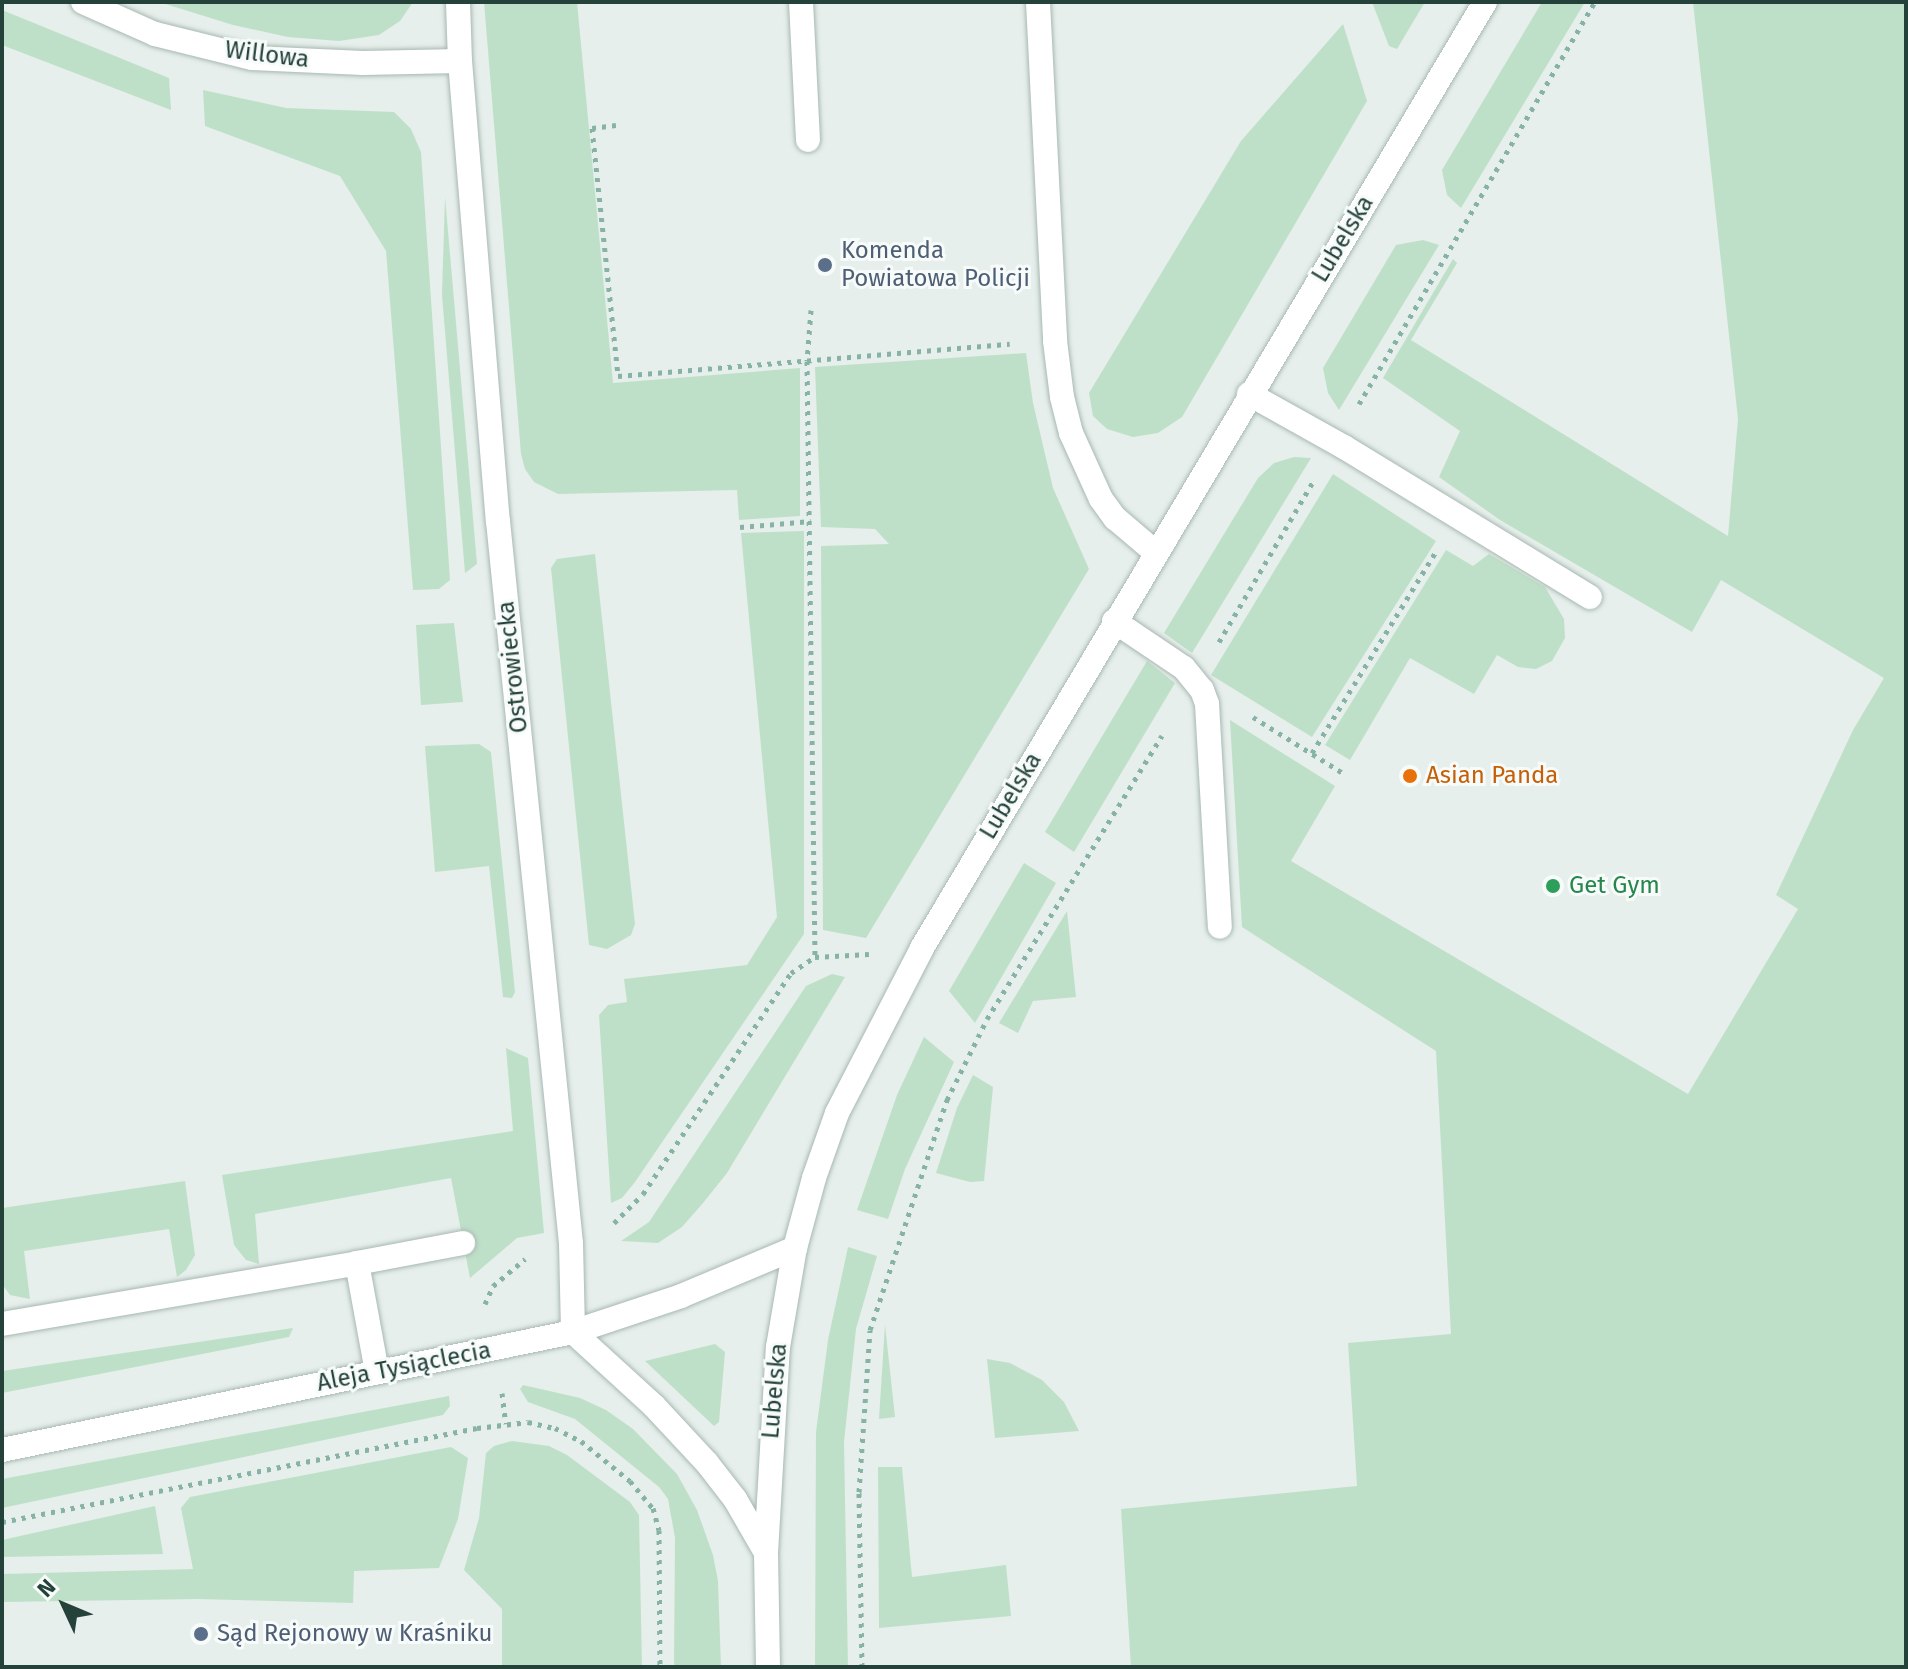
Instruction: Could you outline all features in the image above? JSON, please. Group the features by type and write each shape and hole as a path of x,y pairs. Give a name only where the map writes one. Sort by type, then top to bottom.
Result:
{"street":[{"name":"Willowa","path":"83,2 155,34 252,58 363,63 460,61"},
{"name":"Ostrowiecka","path":"458,2 460,61 498,521 571,1243 573,1332"},
{"path":"801,2 808,140"},
{"path":"1038,2 1055,341 1062,397 1088,474 1115,518 1155,552"},
{"name":"Lubelska","path":"768,1667 766,1553 778,1347 795,1248 814,1178 837,1113 922,948 1485,2"},
{"path":"1249,394 1337,442 1590,597"},
{"path":"1114,621 1197,678 1207,704 1220,927"},
{"path":"2,1324 463,1243"},
{"name":"Aleja Tysiąclecia","path":"2,1450 573,1332 681,1296 795,1248"},
{"path":"357,1263 377,1372"},
{"path":"573,1332 654,1406 707,1463 743,1511 766,1553"}],"path":[{"path":"862,1667 859,1492 870,1330 942,1115 987,1019 1197,678 1595,2"},
{"path":"616,125 592,128 618,376 1055,341"},
{"path":"811,310 807,361 815,957"},
{"path":"1312,753 1458,516"},
{"path":"740,527 811,521"},
{"path":"1197,678 1235,706 1343,773"},
{"path":"487,1317 485,1299 493,1286 533,1252 571,1243 608,1228 643,1194 791,973 815,957 922,948"},
{"path":"500,1381 506,1424"},
{"path":"2,1522 506,1424 528,1422 542,1425 581,1441 630,1481 653,1508 659,1530 660,1667"}],"green space":[{"path":"159,2 413,2 400,21 379,35 339,41 288,37 233,25"},
{"path":"484,2 577,2 613,383 800,368 800,516 739,520 737,490 558,494 534,482 525,469 521,454"},
{"path":"1372,2 1425,2 1397,49 1389,46"},
{"path":"1542,2 1585,2 1461,208 1447,195 1442,170"},
{"path":"1693,2 1906,2 1906,1667 1131,1667 1121,1509 1357,1486 1348,1343 1451,1334 1436,1051 1242,927 1230,720 1335,786 1291,861 1688,1094 1798,909 1776,895 1853,730 1884,678 1721,580 1692,632 1500,520 1439,477 1460,431 1383,378 1453,259 1457,263 1411,340 1728,536 1738,419"},
{"path":"2,10 169,78 171,110 2,45"},
{"path":"1343,24 1367,101 1182,417 1158,433 1133,437 1107,429 1093,416 1089,393 1241,141"},
{"path":"203,90 286,108 394,112 411,129 421,152 450,580 439,589 413,590 386,251 340,176 205,126"},
{"path":"445,197 477,564 465,573 442,295"},
{"path":"1423,240 1439,245 1339,410 1328,393 1323,368 1396,245"},
{"path":"1026,353 1033,403 1053,488 1089,569 866,938 823,930 821,546 889,544 875,529 821,527 815,367"},
{"path":"1294,457 1311,458 1192,653 1164,633 1258,478 1274,463"},
{"path":"1333,474 1436,541 1312,737 1211,675"},
{"path":"804,531 804,934 635,1182 622,1198 611,1203 599,1015 608,1005 627,1002 624,979 747,965 777,917 741,533"},
{"path":"1446,550 1473,566 1489,554 1545,587 1564,619 1565,638 1552,661 1536,669 1518,667 1497,655 1474,694 1410,658 1350,760 1325,745"},
{"path":"595,554 635,924 631,935 607,949 589,945 551,568 557,559"},
{"path":"454,623 463,702 421,705 416,625"},
{"path":"1147,661 1175,683 1074,852 1045,832"},
{"path":"479,744 491,752 515,992 512,998 503,997 489,866 435,872 425,746"},
{"path":"1024,863 1056,883 975,1023 949,991"},
{"path":"1067,911 1076,997 1033,1001 1018,1033 999,1023"},
{"path":"832,974 845,977 727,1173 682,1227 658,1243 621,1241 649,1222 806,986"},
{"path":"924,1037 954,1062 905,1169 888,1219 857,1210 897,1095"},
{"path":"506,1048 528,1058 544,1233 517,1238 470,1278 451,1178 255,1214 259,1264 246,1260 234,1245 222,1175 513,1131"},
{"path":"973,1075 993,1087 984,1181 970,1182 936,1173 957,1108"},
{"path":"185,1181 195,1255 186,1270 177,1277 169,1229 24,1251 30,1299 10,1295 2,1284 2,1208"},
{"path":"848,1247 877,1256 856,1329 844,1442 848,1667 815,1667 816,1432 828,1340"},
{"path":"885,1325 895,1417 879,1419"},
{"path":"293,1328 289,1337 2,1393 2,1371"},
{"path":"715,1344 725,1352 719,1422 714,1426 645,1361"},
{"path":"987,1359 1010,1363 1042,1380 1064,1402 1079,1431 995,1438"},
{"path":"523,1385 580,1398 606,1410 633,1429 677,1474 697,1510 713,1555 718,1581 721,1667 676,1667 674,1664 675,1538 668,1499 659,1487 575,1419 528,1402 520,1389"},
{"path":"449,1396 450,1406 443,1415 2,1508 2,1479"},
{"path":"512,1441 549,1446 567,1455 630,1502 639,1515 642,1667 502,1667 502,1609 464,1570 479,1518 486,1453 494,1446"},
{"path":"451,1447 468,1458 458,1519 439,1568 354,1571 353,1603 197,1599 2,1602 2,1574 193,1569 181,1508 190,1497"},
{"path":"878,1467 902,1467 912,1577 1006,1565 1011,1616 879,1628"},
{"path":"155,1506 163,1554 2,1557 2,1540"}],"place":[{"name":"Komenda Powiatowa Policji","path":"825,265"},
{"name":"Asian Panda","path":"1410,776"},
{"name":"Get Gym","path":"1553,886"},
{"name":"Sąd Rejonowy w Kraśniku","path":"201,1634"}]}
